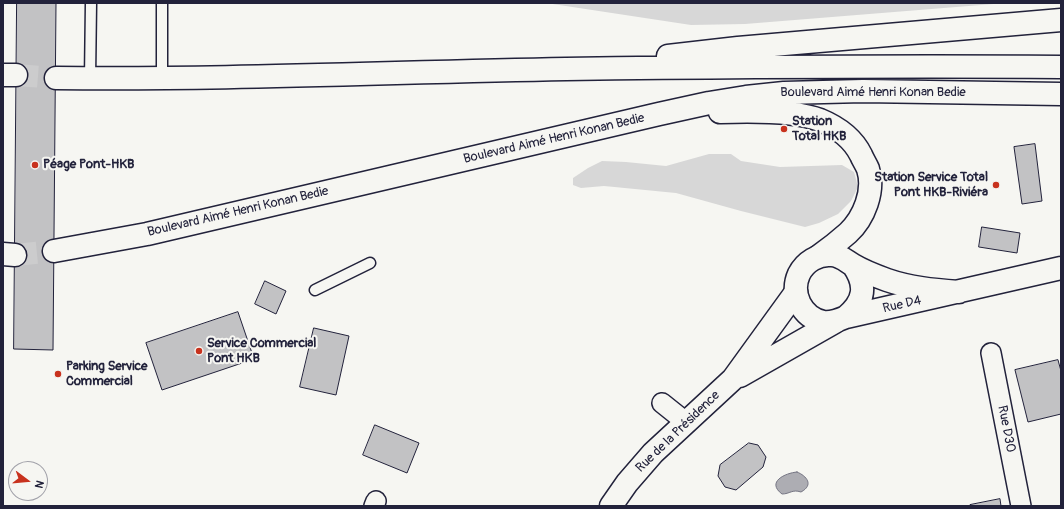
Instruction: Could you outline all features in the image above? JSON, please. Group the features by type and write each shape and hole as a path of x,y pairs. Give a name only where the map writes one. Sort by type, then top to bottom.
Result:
{"main road":[{"path":"566,70 738,48 1061,20"},
{"name":"Boulevard Aimé Henri Konan Bedie","path":"56,78 162,78 866,66 1061,67"},
{"name":"Boulevard Aimé Henri Konan Bedie","path":"54,251 147,234 658,114 724,100 784,93 863,91 1061,94"},
{"path":"658,114 737,111 793,114 820,120 842,132 857,148 868,169 870,186 868,199 859,218 849,232 819,256 805,265 799,274 796,292"},
{"name":"Rue D4","path":"819,256 832,255 843,258 853,265 887,280 905,285 922,289 959,292"},
{"path":"841,320 856,310 861,299 863,287 860,275 853,265"},
{"name":"Rue D4","path":"796,292 799,303 805,312 813,318 824,322 841,320 1061,268"},
{"name":"Rue de la Présidence","path":"611,506 627,483 653,453 733,379 796,292"},
{"name":"Rue de la Présidence","path":"733,379 841,320"}],"street":[{"name":"Rue D30","path":"991,353 1022,506"},
{"path":"662,403 687,423"}],"lane":[{"path":"90,78 91,3"},
{"path":"162,3 162,78"},
{"path":"315,290 370,263"}],"shaded area":[{"path":"546,3 1006,3 745,24 691,25"},
{"path":"709,154 731,154 741,161 780,167 842,165 854,172 858,187 851,201 838,214 819,223 805,227 676,193 604,186 581,188 573,185 573,178 602,161 666,166"},
{"path":"797,472 804,476 808,481 805,489 801,492 795,491 782,494 776,486 779,479 787,474"}],"building":[{"name":"Péage Pont-HKB","path":"17,3 56,3 53,350 14,349"},
{"path":"1035,144 1042,201 1022,204 1014,147"},
{"path":"982,227 1020,233 1017,253 979,247"},
{"path":"265,281 286,291 276,314 255,304"},
{"path":"238,312 254,359 162,390 146,343"},
{"path":"314,328 349,336 336,395 300,387"},
{"path":"1058,360 1061,371 1061,414 1028,422 1015,370"},
{"path":"375,425 419,443 407,473 363,455"},
{"path":"749,443 758,445 766,457 763,467 736,490 725,487 718,476 720,465"},
{"path":"1000,499 1001,506 970,506 970,505"}],"tunnel":[{"path":"16,75 56,78"},
{"path":"15,255 54,251"}],"place":[{"name":"Station Total HKB","path":"784,129"},
{"name":"Péage Pont-HKB","path":"35,165"},
{"name":"Station Service Total Pont HKB-Riviéra","path":"996,185"},
{"name":"Service Commercial Pont HKB","path":"199,351"},
{"name":"Parking Service Commercial","path":"58,374"}]}
